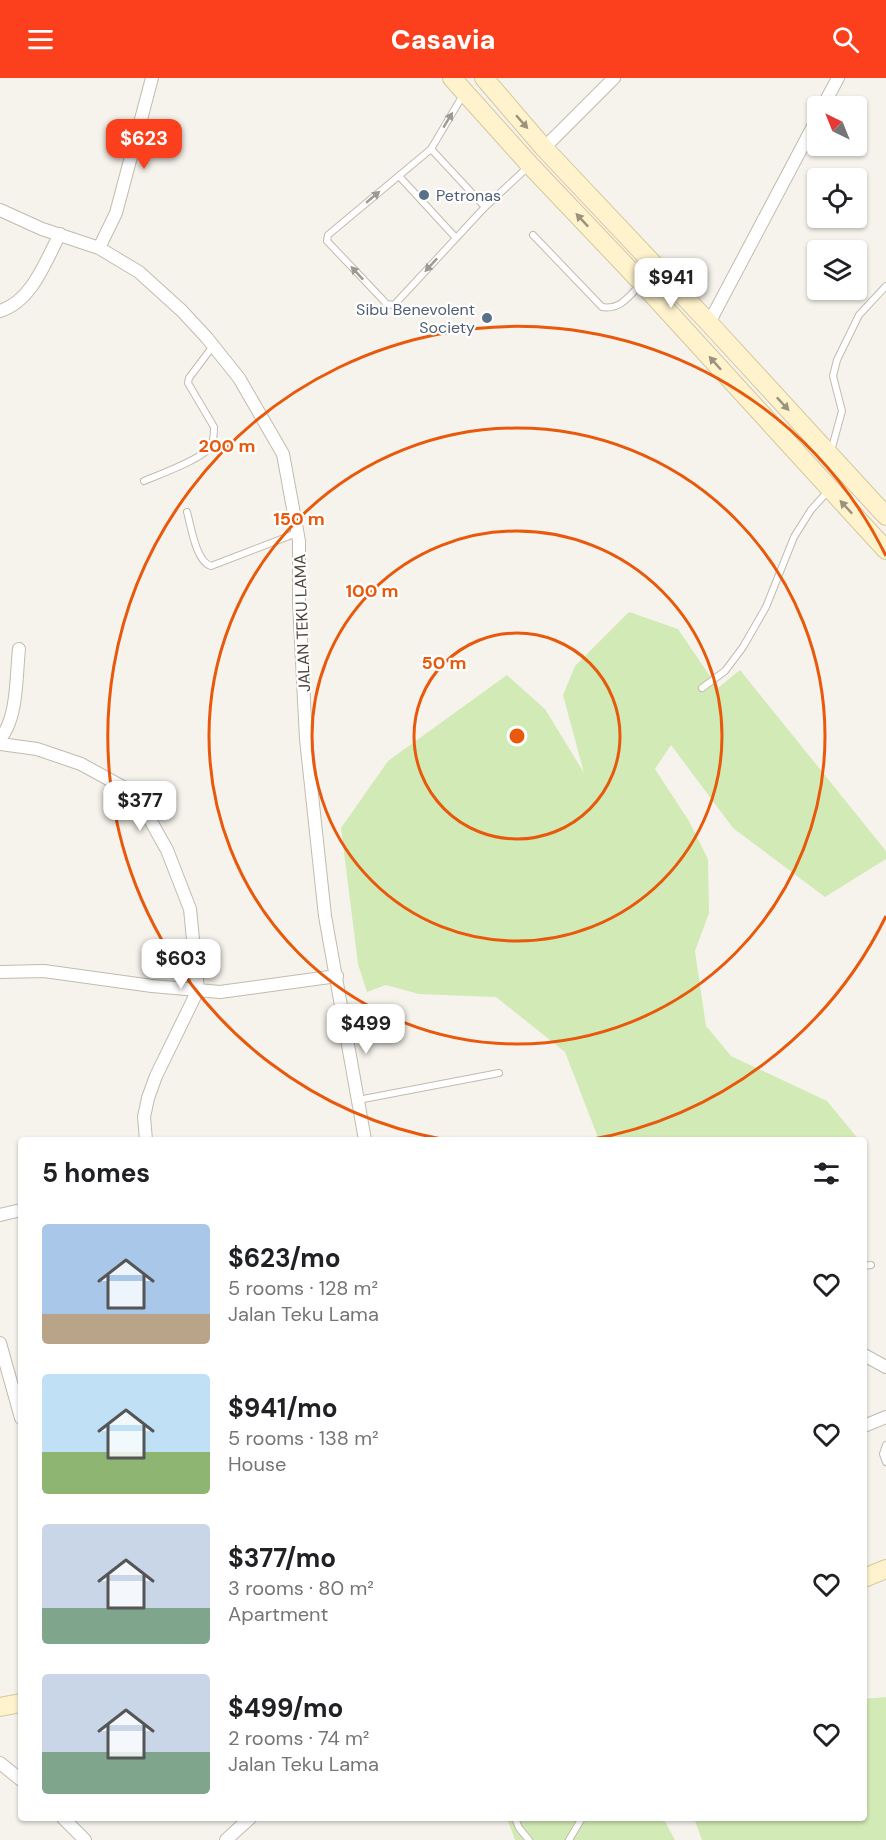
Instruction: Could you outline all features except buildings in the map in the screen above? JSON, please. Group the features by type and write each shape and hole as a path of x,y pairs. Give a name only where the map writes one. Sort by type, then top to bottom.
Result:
{"main road":[{"path":"452,78 886,550"},
{"path":"484,78 544,148 886,516"},
{"path":"867,1577 886,1569"},
{"path":"867,1588 886,1581"},
{"path":"0,1707 18,1704"}],"street":[{"path":"99,248 116,213 152,78"},
{"path":"544,148 614,78"},
{"path":"828,96 838,78"},
{"path":"709,323 807,138"},
{"name":"JALAN TEKU LAMA","path":"0,210 42,229 99,248 139,272 182,311 213,345 239,378 283,454 298,533 306,739 325,916 364,1137"},
{"path":"0,311 13,305 33,285 60,234"},
{"path":"19,649 13,713 0,741 38,749 81,764 132,792 143,807 166,850 190,909 198,990 156,1076 148,1098 144,1117 146,1137"},
{"path":"0,972 44,971 152,986 220,992 337,976"},
{"path":"0,1215 18,1211"},
{"path":"0,1343 18,1407"},
{"path":"867,1357 886,1367"},
{"path":"867,1425 886,1417"},
{"path":"0,1763 18,1778"},
{"path":"66,1821 85,1840"},
{"path":"226,1840 247,1821"}],"lane":[{"path":"465,92 431,148 328,235 327,241 335,250 386,304 394,305 485,207 530,165"},
{"path":"431,148 485,207"},
{"path":"399,176 456,238"},
{"path":"533,235 602,307 620,306 642,283"},
{"path":"830,454 842,411 833,376 837,360 859,315 886,286"},
{"path":"144,481 196,458 210,448 214,427 188,383 189,378 213,345"},
{"path":"702,688 725,671 743,647 766,607 794,537 811,510 830,489"},
{"path":"187,512 200,556 206,565 211,566 298,533"},
{"path":"358,1100 499,1073"},
{"path":"886,1445 883,1454 886,1462"},
{"path":"516,1821 519,1828 530,1840"},
{"path":"569,1840 580,1821"}],"green space":[{"path":"629,612 678,629 718,688 740,670 886,851 886,859 825,897 733,828 671,745 655,769 689,821 708,859 709,913 695,951 706,1026 731,1056 827,1101 857,1137 598,1137 565,1052 496,997 419,994 386,985 367,992 358,964 341,828 388,761 507,675 545,709 584,773 563,695 575,666"},
{"path":"886,1697 886,1840 702,1840 695,1821 867,1821 867,1699"},
{"path":"508,1821 665,1821 675,1840 515,1840"}],"place":[{"name":"Petronas","path":"424,195"},
{"name":"Sibu Benevolent Society","path":"487,318"}]}
